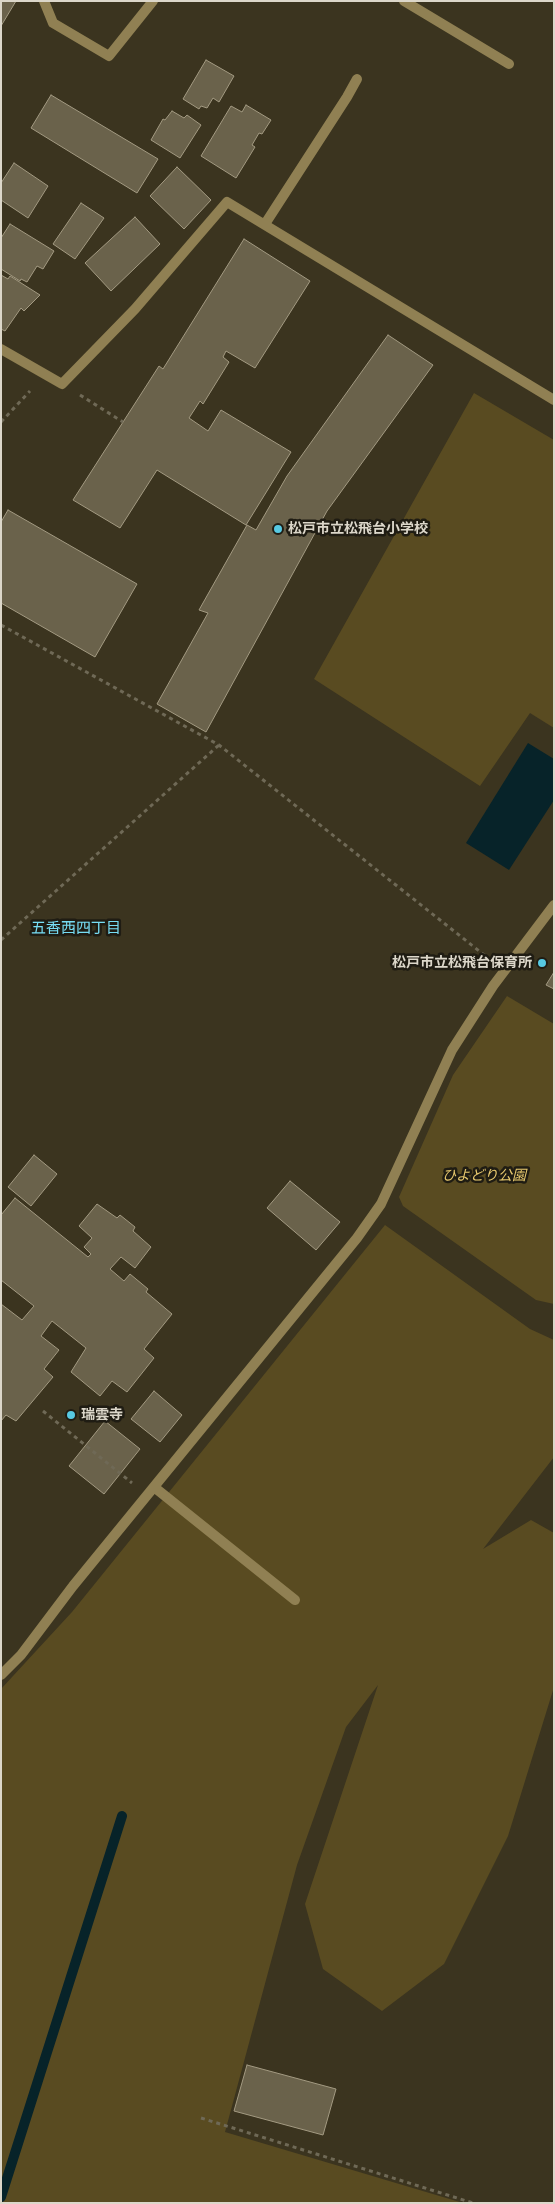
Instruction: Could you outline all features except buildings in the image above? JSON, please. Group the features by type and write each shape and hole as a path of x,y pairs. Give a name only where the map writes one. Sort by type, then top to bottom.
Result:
{"street":[{"path":"44,1 53,23 110,56 153,1"},
{"path":"404,1 509,64"},
{"path":"265,224 348,98 356,78"},
{"path":"1,349 62,384 135,309 227,202 554,400"},
{"path":"1,1675 21,1655 73,1586 357,1238 376,1210 452,1050 504,971 554,905"},
{"path":"154,1486 295,1600"}],"path":[{"path":"1,422 44,375"},
{"path":"62,384 123,422"},
{"path":"1,625 219,745 504,971"},
{"path":"1,940 219,745"},
{"path":"43,1411 124,1476"},
{"path":"201,2118 473,2203"}],"green space":[{"path":"474,393 554,440 554,728 530,713 480,786 314,679"},
{"name":"ひよどり公園","path":"507,996 554,1024 554,1304 536,1300 403,1206 399,1197 453,1075"},
{"path":"385,1225 530,1329 554,1340 554,1457 483,1549 531,1520 554,1533 554,1687 508,1836 444,1964 382,2011 323,1969 305,1904 378,1685 346,1727 297,1865 225,2132 463,2203 1,2203 1,1689 72,1612"}],"water":[{"path":"528,743 554,759 554,800 509,870 466,843"}],"waterway":[{"path":"1,2197 122,1816"}],"place":[{"name":"松戸市立松飛台小学校","path":"278,529"},
{"name":"松戸市立松飛台保育所","path":"542,963"},
{"name":"瑞雲寺","path":"71,1415"}],"district":[{"name":"五香西四丁目","path":"76,928"}]}
